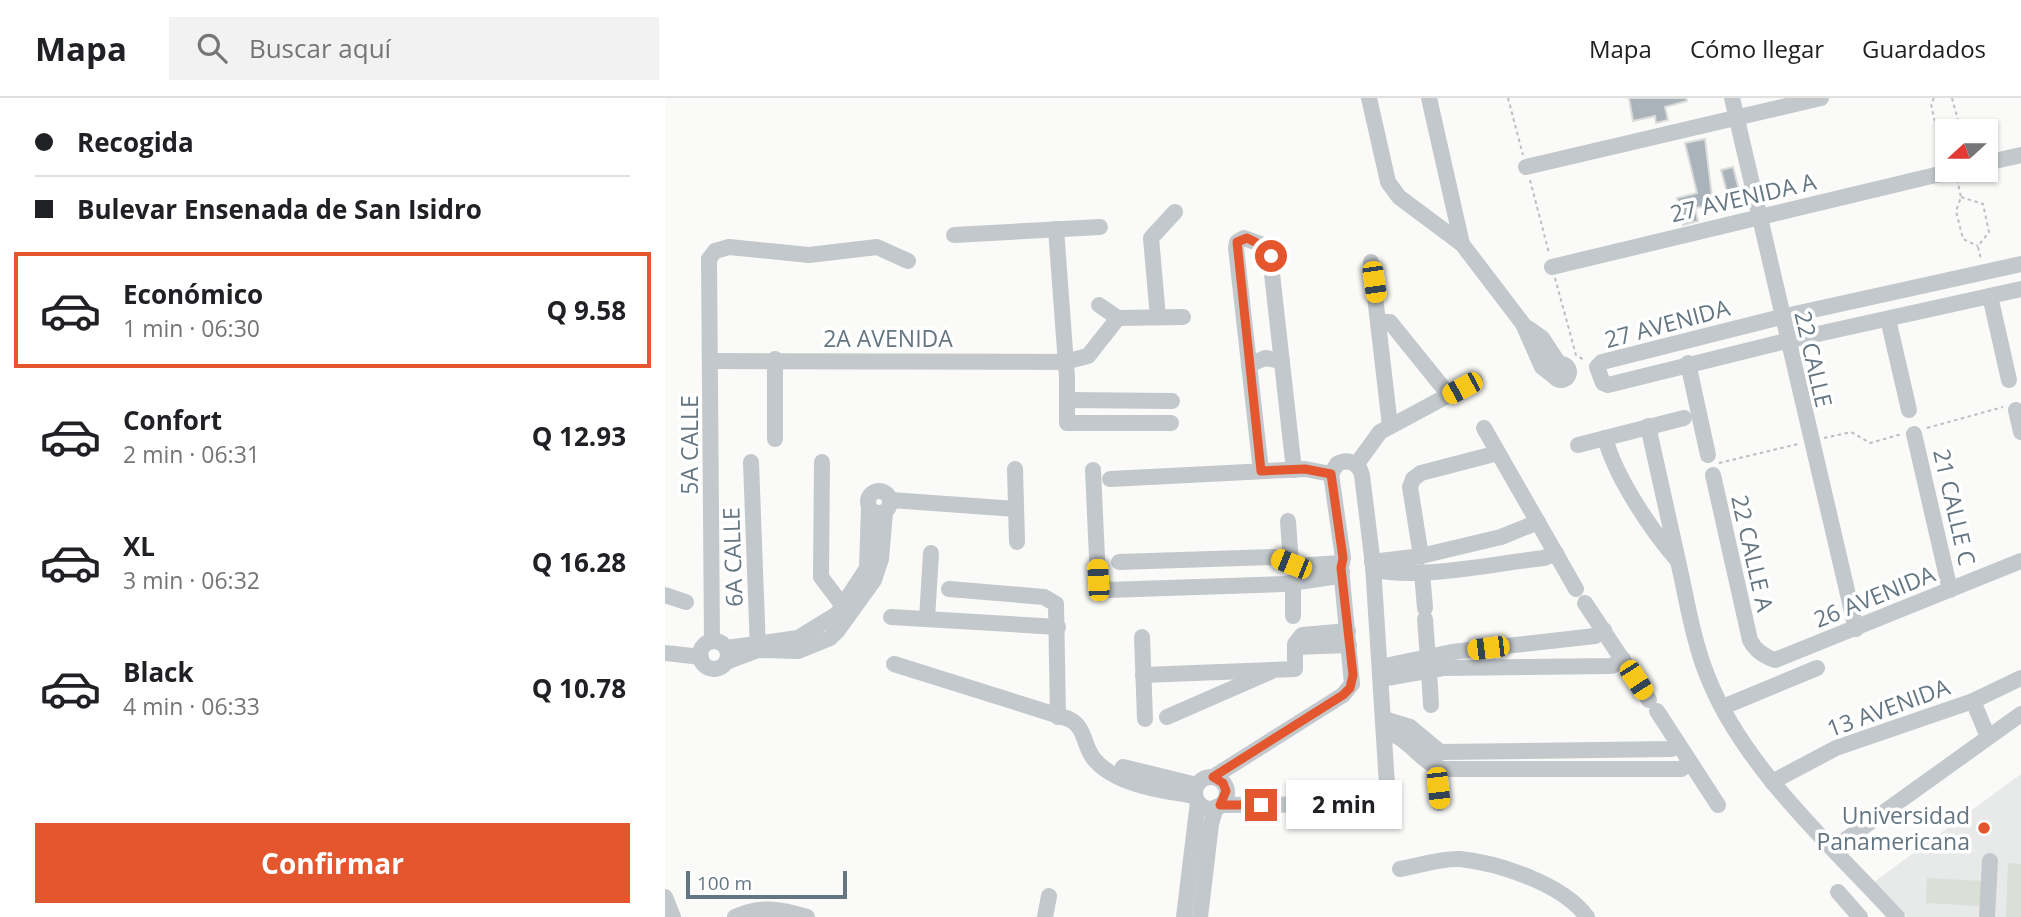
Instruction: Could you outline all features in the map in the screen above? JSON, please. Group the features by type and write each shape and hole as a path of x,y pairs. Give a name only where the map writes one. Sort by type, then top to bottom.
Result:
{"street":[{"path":"1369,98 1388,182 1399,197 1462,244 1523,324 1542,338 1561,371 1598,372"},
{"path":"1429,98 1462,244"},
{"name":"22 CALLE","path":"1732,98 1757,217 1856,629"},
{"path":"1526,167 1821,98"},
{"path":"1999,160 2021,155"},
{"name":"27 AVENIDA A","path":"1552,267 1935,175"},
{"path":"1158,317 1151,238 1175,212"},
{"path":"954,235 1100,226"},
{"path":"1056,229 1067,423 1171,427 1172,392 1067,400"},
{"path":"1261,471 1236,248 1242,239 1263,246 1270,253 1294,470"},
{"name":"5A CALLE","path":"721,650 708,264 715,251 729,247 809,255 877,247 908,261"},
{"path":"1371,262 1390,426"},
{"name":"27 AVENIDA","path":"2021,264 1781,317 1602,362 1598,372 1603,383 1608,385 1688,363 2021,289"},
{"path":"1990,296 2009,380"},
{"path":"1099,305 1118,318 1183,317"},
{"path":"1064,362 1089,356 1118,318"},
{"path":"1888,319 1909,410"},
{"path":"1379,322 1390,322 1449,395"},
{"path":"1249,365 1265,358 1282,361"},
{"path":"775,359 775,439"},
{"name":"2A AVENIDA","path":"712,361 775,359 1064,362"},
{"name":"22 CALLE A","path":"1688,363 1750,640"},
{"path":"894,664 1078,725 1088,749 1101,766 1109,764 1197,794 1205,807 1363,804 1374,801 1383,793 1388,780 1372,565 1359,470 1366,448 1390,426 1475,381"},
{"path":"2016,410 2021,432"},
{"path":"1578,445 1684,418"},
{"path":"1648,426 1678,561 1709,680 1723,707 1772,782 1897,917"},
{"path":"1484,428 1581,596 1718,805"},
{"name":"21 CALLE C","path":"1914,432 1950,590"},
{"path":"1605,438 1613,459 1658,538 1678,561"},
{"path":"1431,705 1422,564 1410,486 1421,472 1499,453"},
{"name":"6A CALLE","path":"751,462 758,646"},
{"path":"822,462 820,573 847,611"},
{"path":"1184,917 1197,794 1205,778 1213,777 1347,692 1353,679 1331,474 1333,468 1341,462 1359,470"},
{"path":"1015,469 1017,542"},
{"path":"1093,470 1100,584 1111,592 1318,580 1342,567 1348,552 1359,550 1372,565 1402,573 1538,522"},
{"path":"1110,479 1294,470 1331,474"},
{"path":"721,650 714,668 705,665 701,657 702,649 758,646 798,638 847,611 867,568 881,507 1016,509"},
{"path":"1288,521 1291,564"},
{"path":"927,620 931,553"},
{"path":"1422,564 1544,558 1556,553"},
{"path":"1119,562 1152,563 1273,556 1291,564 1342,567 1356,582 1364,581 1372,565"},
{"name":"26 AVENIDA","path":"1750,640 1759,652 1775,660 2021,561"},
{"path":"1152,563 1153,589"},
{"path":"1293,582 1293,616"},
{"path":"949,589 1044,597 1058,609 1058,717"},
{"path":"665,595 685,602"},
{"path":"891,617 1058,627"},
{"path":"1429,665 1452,652 1595,636 1604,630"},
{"path":"1143,675 1295,669 1297,640 1305,634 1348,638"},
{"path":"1142,637 1145,719"},
{"path":"665,653 701,657"},
{"path":"1380,673 1429,665 1612,666 1623,660"},
{"path":"1723,707 1817,668"},
{"path":"1167,717 1279,669"},
{"name":"13 AVENIDA","path":"1772,782 1836,748 1973,701 2021,678"},
{"path":"1973,701 1987,737"},
{"path":"1834,848 2021,714"},
{"path":"1384,725 1410,727 1440,752 1671,749 1679,745"},
{"path":"1384,725 1408,741 1437,767 1681,769 1691,763"},
{"path":"1437,767 1439,803"},
{"path":"1200,917 1211,824 1226,791 1223,783 1213,777"},
{"path":"1400,869 1458,859 1519,873 1548,884 1580,908 1587,917"},
{"path":"1987,917 1990,861"},
{"path":"1838,892 1860,917"},
{"path":"665,897 673,917"},
{"path":"1045,917 1049,897"},
{"path":"735,917 747,911 777,908 807,917"}],"path":[{"path":"1508,98 1576,355 1598,372"},
{"path":"1934,98 1931,104 1935,122"},
{"path":"1952,98 1958,119"},
{"path":"1954,182 1961,197 1956,211 1963,239 1978,246 1989,232 1983,204 1961,197"},
{"path":"1710,465 1851,432 1870,443 2015,404 2016,410"}],"shaded area":[{"name":"Universidad Panamericana","path":"2021,774 2021,917 1907,917 1874,882"},
{"path":"2008,863 2021,864 2021,917 2006,917"},
{"path":"1927,878 1982,881 1981,906 1926,903"}],"building":[{"path":"1629,98 1686,98 1687,101 1665,107 1668,120 1656,123 1655,116 1633,121"},
{"path":"1705,139 1713,205 1695,208 1698,221 1683,225 1677,198 1697,193 1685,143"},
{"path":"1733,167 1741,197 1729,200 1721,170"}],"place":[{"name":"Universidad Panamericana","path":"1984,828"}],"route":[{"path":"1261,805 1220,805 1225,799 1226,791 1223,783 1213,777 1234,761 1343,695 1350,688 1353,679 1341,568 1343,558 1331,474 1305,469 1261,471 1237,242 1247,238 1263,246 1271,256"}]}
